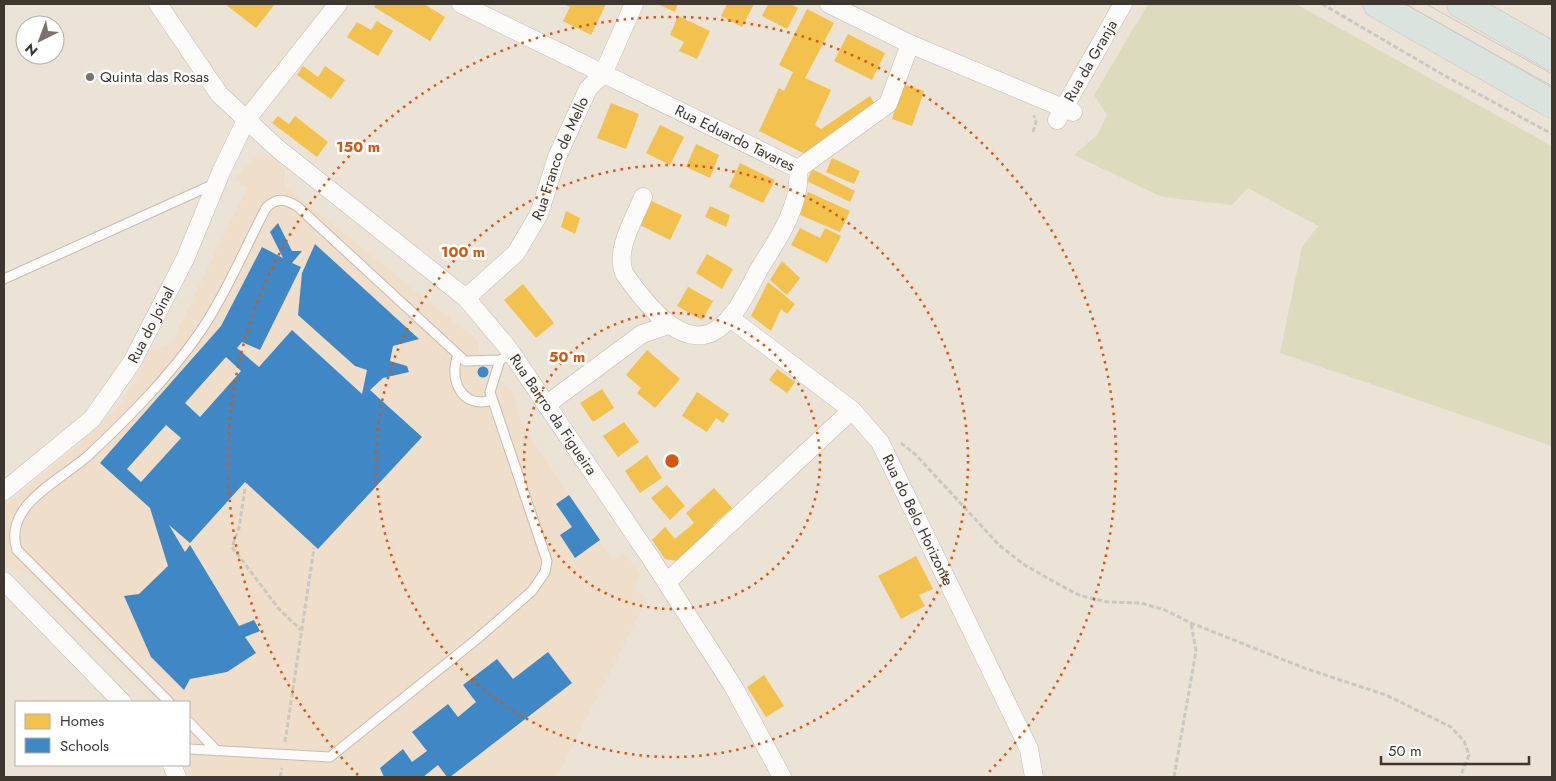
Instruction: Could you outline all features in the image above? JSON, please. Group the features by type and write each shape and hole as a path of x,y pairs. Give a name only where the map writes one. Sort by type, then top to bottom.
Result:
{"main road":[{"path":"1377,4 1552,104"},
{"path":"1461,4 1552,56"}],"street":[{"name":"Rua Bairro da Figueira","path":"158,4 219,94 246,120 466,298 506,357 546,405 667,582 734,686 782,777"},
{"name":"Rua do Joinal","path":"6,484 92,419 132,362 186,259 216,183 246,120 338,4"},
{"name":"Rua Eduardo Tavares","path":"461,4 798,169 797,197 772,248 730,318 719,329 702,336 682,333 668,325 630,282 621,265 622,251 643,197"},
{"name":"Rua Franco de Mello","path":"466,298 516,253 539,214 557,157 588,89 603,74 634,4"},
{"path":"798,169 888,104 910,44 831,4"},
{"name":"Rua da Granja","path":"910,44 1065,114 1123,4"},
{"name":"Rua do Belo Horizonte","path":"730,318 852,410 884,448 1029,750 1034,777"},
{"path":"546,405 642,334 668,325"},
{"path":"667,582 852,410"},
{"path":"4,581 121,701"}],"lane":[{"path":"4,279 216,183"},
{"path":"168,701 17,550 13,537 15,524 31,501 85,459 112,433 177,362 211,313 266,208 272,202 280,199 298,207 465,361 506,357"},
{"path":"458,355 453,375 462,393 477,401 492,400"},
{"path":"190,749 330,757 480,637 532,591 545,572 547,561 490,392 506,357"},
{"path":"190,723 217,751"}],"path":[{"path":"1322,4 1440,73 1552,134"},
{"path":"897,439 916,455 999,545 1023,564 1080,596 1108,602 1141,603 1165,610 1191,623 1304,668 1386,695 1451,727 1464,741 1469,755 1460,777"},
{"path":"245,489 239,528 232,547 279,610 302,630"},
{"path":"280,777 314,548"},
{"path":"1174,777 1196,651 1191,623"}],"shaded area":[{"path":"1148,4 1296,4 1552,146 1552,446 1280,353 1302,247 1318,226 1248,188 1232,205 1162,197 1074,155 1097,135 1107,115 1094,95"},
{"path":"269,155 285,168 285,186 477,340 483,366 512,391 522,424 613,560 625,553 640,575 633,589 647,599 557,777 190,777 194,740 190,736 190,701 155,701 26,572 4,566 4,507 76,447 119,406 137,378 147,352 170,345 247,188 234,179 254,157"}],"building: Homes":[{"path":"225,4 275,4 256,28"},
{"path":"376,4 424,4 445,17 430,41 374,7"},
{"path":"564,4 606,4 591,35 563,21 570,7"},
{"path":"657,4 678,4 675,12"},
{"path":"727,4 754,4 742,27 721,16"},
{"path":"768,4 790,4 798,8 787,29 762,16"},
{"path":"807,9 834,23 805,78 831,90 815,125 821,129 870,96 874,103 805,154 759,131 779,88 784,91 793,72 779,65"},
{"path":"678,16 710,31 697,59 679,51 684,42 670,35"},
{"path":"377,21 393,31 378,56 347,37 357,22 371,30"},
{"path":"848,34 885,53 872,80 834,61"},
{"path":"303,66 318,77 325,66 345,80 331,99 297,75"},
{"path":"903,84 924,91 912,126 892,119"},
{"path":"611,103 639,114 626,149 597,138"},
{"path":"278,116 289,124 295,116 328,142 317,157 272,123"},
{"path":"660,125 684,137 670,165 646,153"},
{"path":"696,144 719,155 710,178 686,167"},
{"path":"832,158 860,171 854,184 826,172"},
{"path":"740,163 775,180 763,203 729,187"},
{"path":"812,169 855,191 850,202 807,181"},
{"path":"808,192 850,211 840,232 798,214"},
{"path":"647,199 682,215 670,240 636,223"},
{"path":"710,206 730,215 726,227 705,217"},
{"path":"566,211 580,218 575,234 561,227"},
{"path":"800,228 820,238 825,228 841,236 827,263 791,245"},
{"path":"707,254 733,269 722,289 696,273"},
{"path":"782,261 800,278 787,295 770,280"},
{"path":"768,282 795,304 787,314 781,309 771,331 751,316"},
{"path":"523,284 554,323 536,338 504,300"},
{"path":"688,287 713,301 702,320 677,306"},
{"path":"647,350 680,379 655,408 637,393 641,388 626,375"},
{"path":"777,369 795,382 787,393 769,380"},
{"path":"602,389 614,408 593,422 580,403"},
{"path":"697,392 729,414 723,423 716,418 707,432 682,416"},
{"path":"624,422 639,442 618,457 603,436"},
{"path":"647,455 662,478 640,493 625,471"},
{"path":"667,485 685,506 670,520 651,498"},
{"path":"714,488 732,508 713,525 715,529 677,561 665,559 652,540 665,527 675,539 694,523 686,513"},
{"path":"916,556 933,589 919,595 925,606 901,619 878,576"},
{"path":"764,675 784,706 766,717 747,687"}],"building: Schools":[{"path":"278,223 292,251 302,251 292,263 301,267 260,350 242,342 237,348 259,367 292,330 362,394 367,370 355,366 298,315 302,273 315,244 419,339 393,346 390,361 407,366 409,372 383,378 370,390 422,437 318,549 245,482 190,543 169,525 185,552 190,545 239,626 254,620 260,631 245,637 256,653 227,672 190,679 184,690 151,657 124,596 139,594 168,566 150,508 100,463 221,326 262,247 283,258 270,232","holes":["226,357 241,371 200,417 185,403","166,425 181,438 141,482 127,469"]},
{"path":"483,366 489,372 483,378 477,372"},
{"path":"569,495 600,540 575,558 560,535 572,527 556,504"},
{"path":"548,652 572,683 450,777 447,777 438,765 423,777 384,777 380,768 403,749 412,762 427,751 412,732 448,704 458,717 476,702 463,685 497,659 513,679"}],"tram line":[{"path":"1405,4 1552,86"},
{"path":"1426,4 1552,74"}],"place":[{"name":"Quinta das Rosas","path":"90,77"}]}
